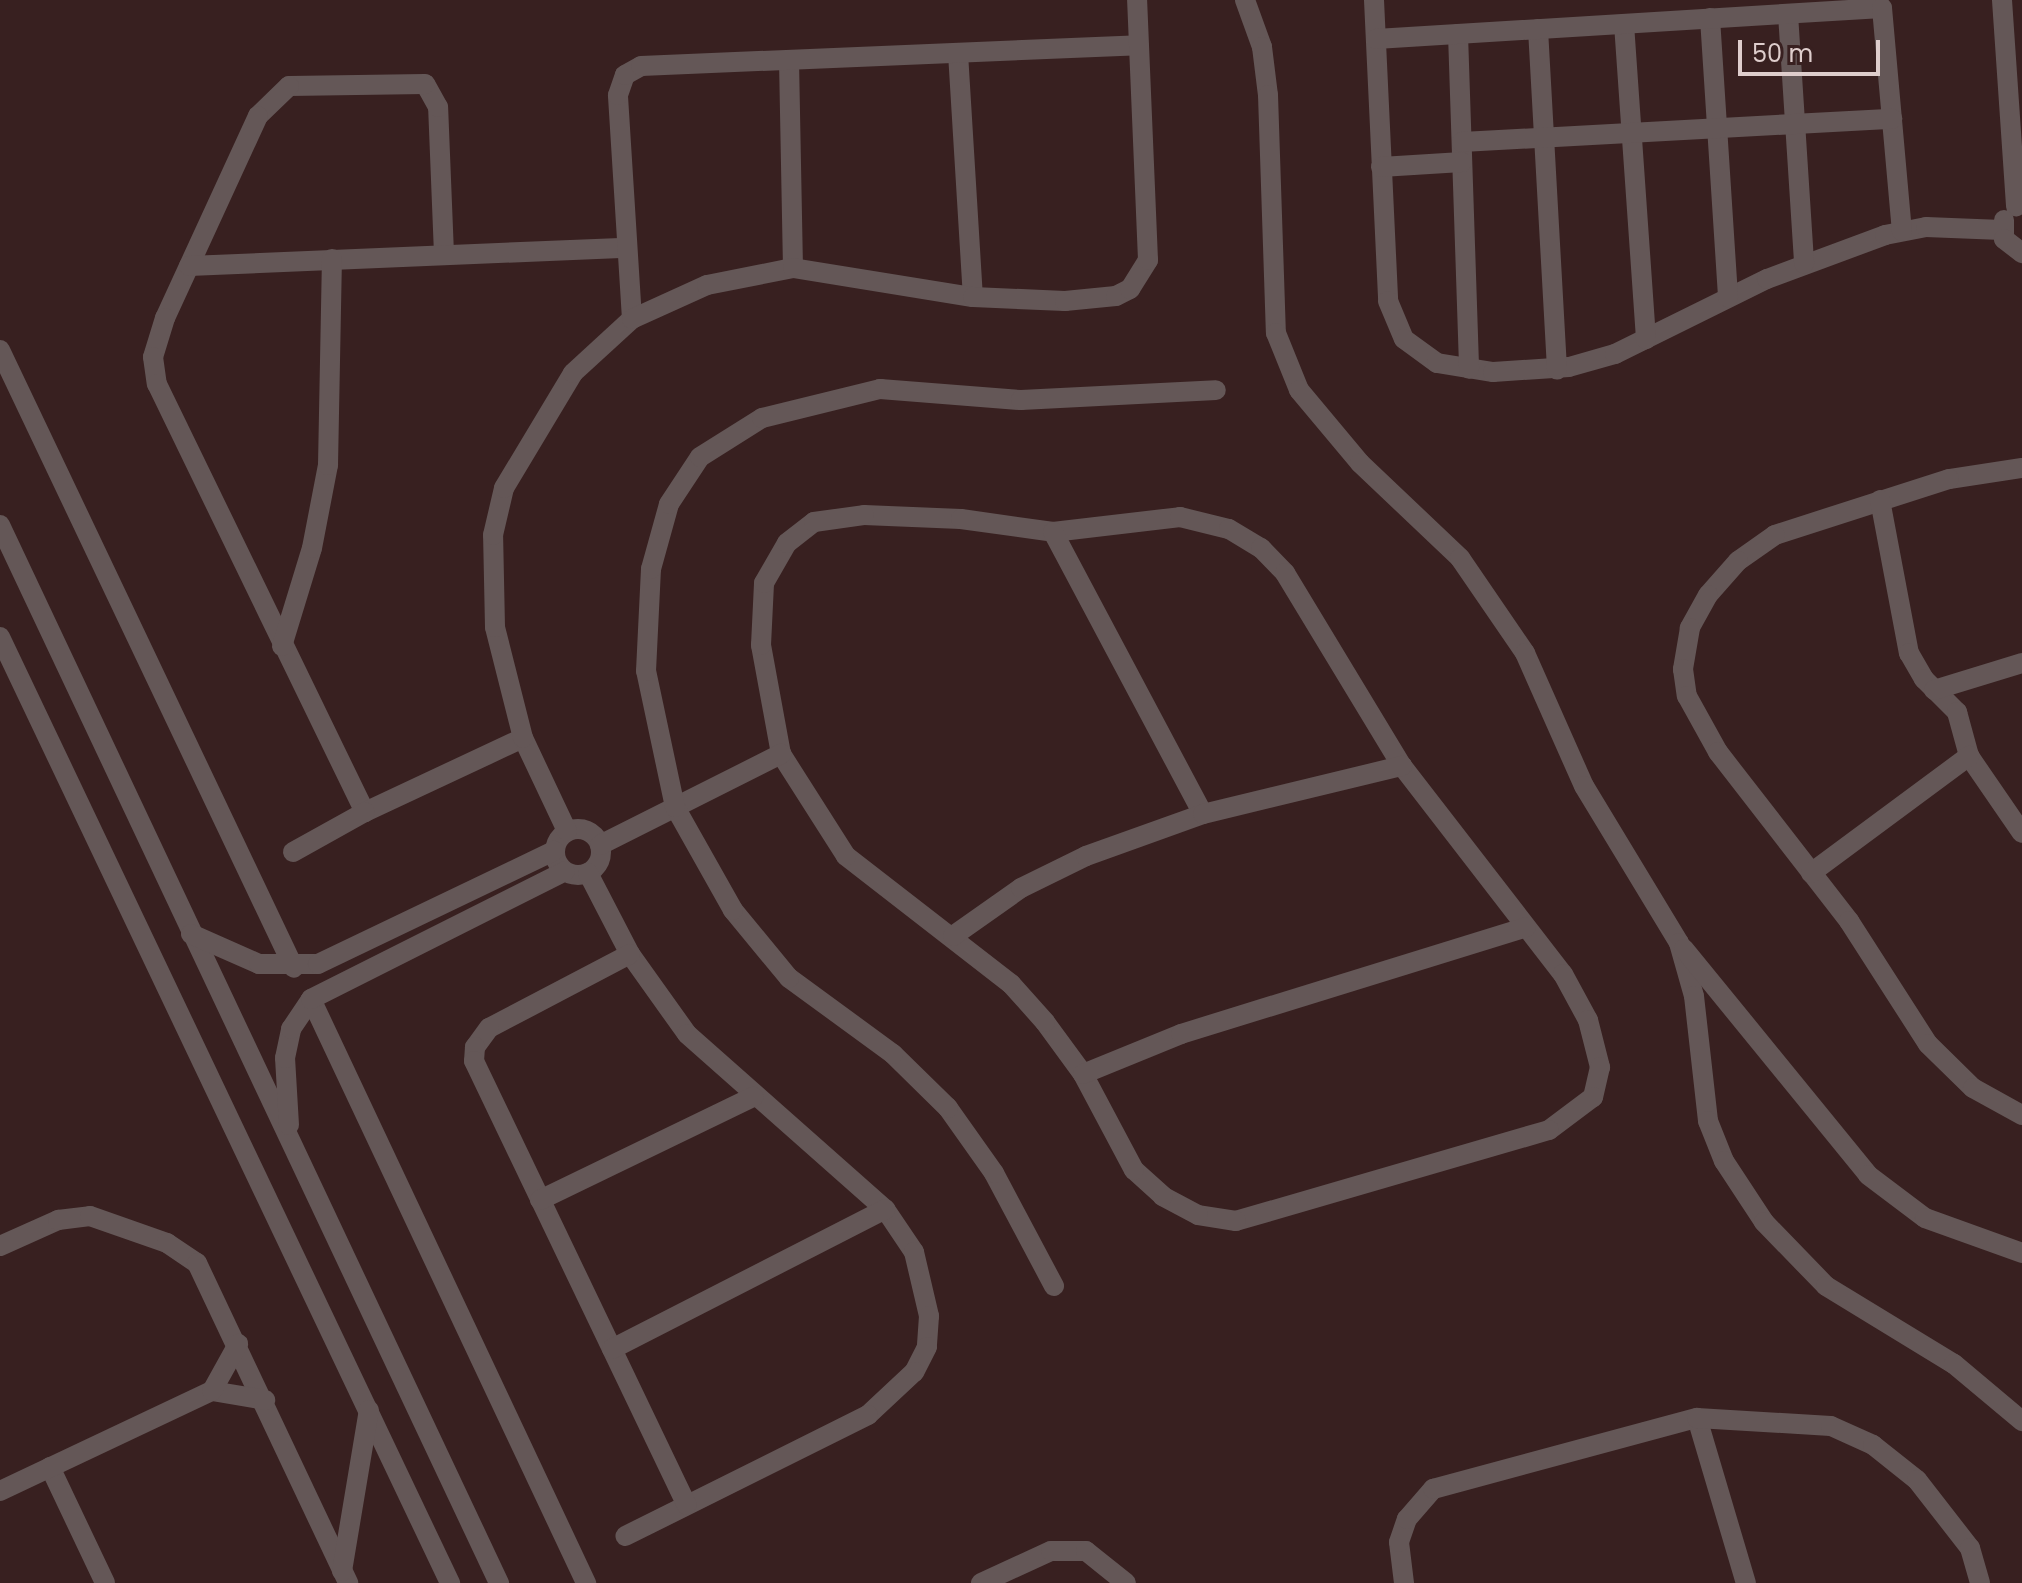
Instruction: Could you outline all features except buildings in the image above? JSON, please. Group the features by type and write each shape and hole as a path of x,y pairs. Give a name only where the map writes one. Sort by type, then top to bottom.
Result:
{"street":[{"path":"567,831 523,738 495,627 493,535 504,488 573,373 632,319 707,285 793,268 973,297 1116,296 1141,277 1148,260 1137,0"},
{"path":"1245,0 1262,47 1267,83 1276,245 1273,311 1289,372 1335,435 1484,587 1541,682 1584,786 1679,943 1868,1175 1925,1218 2022,1253"},
{"path":"1374,0 1391,315 1425,357 1469,369 1557,369 1646,339 1804,263 1902,231 2002,230"},
{"path":"2002,0 2019,207 2002,230"},
{"path":"1376,39 1882,8 1902,231"},
{"path":"1788,14 1804,263"},
{"path":"1710,18 1728,297"},
{"path":"1624,24 1646,339"},
{"path":"1538,29 1557,369"},
{"path":"1458,34 1469,369"},
{"path":"632,319 618,95 625,75 641,66 1139,45"},
{"path":"958,53 973,297"},
{"path":"789,60 793,268"},
{"path":"365,812 157,384 153,357 189,266 258,116 275,95 289,86 415,80 425,84 438,107 444,254"},
{"path":"1381,167 1544,137 1892,119"},
{"path":"2002,230 2009,247 2022,253"},
{"path":"189,266 627,248"},
{"path":"282,646 312,548 328,465 332,259"},
{"path":"0,350 294,968"},
{"path":"1054,1286 994,1173 948,1108 893,1054 789,978 733,910 675,807 646,671 651,569 669,504 700,457 762,418 880,389 1021,400 1216,390"},
{"path":"2022,468 1949,479 1795,526 1756,547 1708,595 1685,642 1684,683 1702,727 1811,873 1928,1044 1973,1088 2022,1115"},
{"path":"1880,500 1904,639 1934,690 1957,712 1969,756 2022,833"},
{"path":"864,515 961,519 1053,532 1180,517 1229,529 1261,548 1285,573 1402,766 1563,974 1588,1020 1600,1067 1593,1097 1549,1130 1236,1221 1198,1215 1163,1196 1134,1170 1083,1074 1011,984 846,856 781,754 761,645 764,583 787,543 814,522 864,515"},
{"path":"0,525 499,1583"},
{"path":"1053,532 1203,814"},
{"path":"0,637 450,1583"},
{"path":"1934,690 2022,663"},
{"path":"293,852 365,812 523,738"},
{"path":"600,845 781,754"},
{"path":"1811,873 1969,756"},
{"path":"953,936 1021,888 1086,856 1203,814 1402,766"},
{"path":"191,934 259,964 294,968 318,964 554,851 567,831 583,829 600,845"},
{"path":"588,873 599,861 600,845"},
{"path":"554,851 565,871"},
{"path":"292,1145 285,1058 291,1029 311,999 565,871 588,873"},
{"path":"588,873 630,954 687,1034 753,1097 885,1209 914,1252 929,1316 927,1347 914,1372 868,1415 625,1536"},
{"path":"1083,1074 1181,1034 1526,927"},
{"path":"1679,943 1694,996 1708,1121 1724,1161 1764,1222 1826,1286 1954,1364 2022,1421"},
{"path":"630,954 489,1028 475,1047 474,1061 687,1505"},
{"path":"311,999 586,1583"},
{"path":"540,1200 753,1097"},
{"path":"612,1349 885,1209"},
{"path":"0,1246 80,1216 167,1243 205,1273 345,1577"},
{"path":"212,1391 238,1344"},
{"path":"0,1491 212,1391 265,1400"},
{"path":"345,1577 369,1410"},
{"path":"1404,1583 1399,1542 1407,1519 1433,1489 1697,1418 1831,1426 1873,1445 1917,1480 1970,1548 1980,1583"},
{"path":"1697,1418 1746,1583"},
{"path":"50,1467 105,1583"},
{"path":"981,1583 1051,1551 1086,1551 1126,1583"}]}
